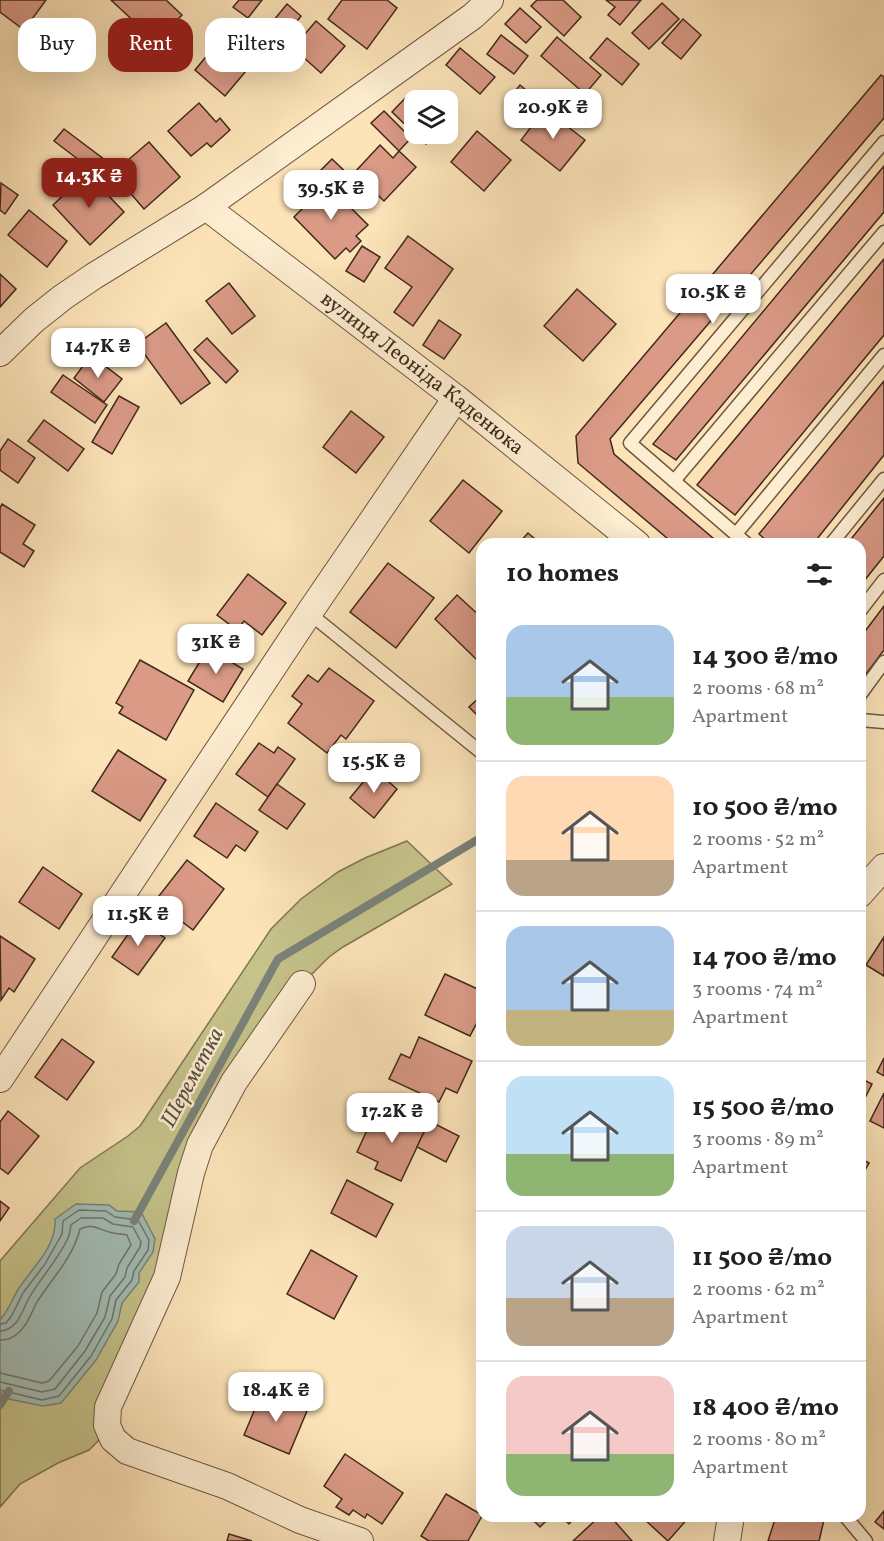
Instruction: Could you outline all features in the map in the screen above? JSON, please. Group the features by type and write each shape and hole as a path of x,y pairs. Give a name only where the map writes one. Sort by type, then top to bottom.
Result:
{"street":[{"path":"0,353 34,320 63,297 206,207 473,16 490,0"},
{"name":"вулиця Леоніда Каденюка","path":"206,207 456,398 630,538"},
{"path":"0,1079 309,613 456,398"},
{"path":"866,887 884,867"},
{"path":"302,984 234,1082 200,1145 191,1173 167,1277 108,1407 107,1425 113,1439 128,1451 227,1486 300,1520 360,1541"},
{"path":"728,1541 730,1522"}],"lane":[{"path":"740,538 630,443 884,142"},
{"path":"674,481 884,232"},
{"path":"736,534 884,355"},
{"path":"836,538 884,479"},
{"path":"866,603 884,580"},
{"path":"309,613 476,748"},
{"path":"866,687 884,662"},
{"path":"866,720 884,722"},
{"path":"850,1522 866,1541"}],"shaded area":[{"path":"407,841 452,884 343,947 329,957 302,984 234,1082 107,1425 98,1441 89,1450 58,1463 20,1484 0,1507 0,1261 80,1168 140,1126 271,929 301,899 338,872"}],"water":[{"path":"76,1204 109,1205 117,1211 141,1212 155,1239 153,1252 139,1273 139,1282 122,1303 118,1321 96,1360 61,1403 43,1406 4,1398 0,1391 0,1320 48,1247 55,1229 55,1219"}],"building":[{"path":"0,0 46,0 33,18 18,18 18,26 0,12"},
{"path":"111,0 166,0 182,15 179,18 130,18"},
{"path":"239,0 262,0 248,18 233,7"},
{"path":"342,0 387,0 397,8 367,49 328,19"},
{"path":"537,0 563,0 581,17 564,36 531,6"},
{"path":"606,0 641,0 620,25 608,15 615,7"},
{"path":"662,3 679,19 649,49 632,33"},
{"path":"287,4 301,16 299,18 276,18"},
{"path":"520,8 541,27 526,43 505,24"},
{"path":"683,19 701,35 681,59 662,43"},
{"path":"316,21 345,46 321,73 306,60 306,33"},
{"path":"501,35 528,56 514,74 487,54"},
{"path":"557,37 601,75 585,94 541,56"},
{"path":"607,38 639,64 622,85 590,58"},
{"path":"460,48 495,77 480,94 446,65"},
{"path":"205,58 205,72 245,72 225,96 195,70"},
{"path":"881,75 884,77 884,118 610,439 614,454 713,538 667,538 578,463 576,436"},
{"path":"520,85 544,105 531,122 506,103"},
{"path":"404,99 404,123 392,112"},
{"path":"199,103 216,122 220,118 230,130 211,147 207,143 191,156 168,131"},
{"path":"545,109 585,140 560,171 521,140"},
{"path":"384,111 404,131 405,144 399,151 371,123"},
{"path":"64,129 109,163 100,176 54,141"},
{"path":"477,131 511,160 484,191 451,162"},
{"path":"149,142 180,177 144,209 113,173"},
{"path":"380,145 393,158 399,151 416,167 384,201 354,173"},
{"path":"332,159 353,179 339,192 319,172"},
{"path":"884,166 884,212 676,460 653,444"},
{"path":"87,173 124,212 90,245 53,205"},
{"path":"1,183 18,195 5,214 0,210"},
{"path":"326,183 368,225 356,236 361,241 350,252 346,248 335,259 294,217 304,207 299,201 310,191 314,195"},
{"path":"29,210 67,241 47,267 8,235"},
{"path":"408,236 453,269 413,326 394,312 412,287 385,268"},
{"path":"362,246 380,257 364,282 346,271"},
{"path":"884,259 884,335 735,515 697,485"},
{"path":"0,274 16,289 0,307"},
{"path":"229,283 255,316 232,334 206,301"},
{"path":"577,289 616,324 583,361 544,326"},
{"path":"439,320 461,335 444,359 423,345"},
{"path":"166,323 210,383 181,404 137,344"},
{"path":"207,338 238,371 226,383 194,350"},
{"path":"91,355 122,379 104,402 74,378"},
{"path":"63,375 107,405 95,423 51,392"},
{"path":"884,381 884,455 818,538 763,538 759,534"},
{"path":"119,396 139,407 112,454 92,442"},
{"path":"351,411 384,437 356,473 323,447"},
{"path":"44,420 84,449 68,471 28,441"},
{"path":"8,439 35,458 18,483 0,470 0,451"},
{"path":"463,480 502,511 481,538 476,538 476,544 469,553 430,521"},
{"path":"884,498 884,556 866,578 866,538 852,538"},
{"path":"2,504 35,525 23,544 34,551 24,567 0,552 0,508"},
{"path":"528,533 534,538 523,538"},
{"path":"388,563 434,598 396,648 350,612"},
{"path":"248,574 286,603 262,635 244,621 237,630 217,615"},
{"path":"457,595 476,612 476,659 435,619"},
{"path":"884,606 884,650 866,674 866,630"},
{"path":"208,648 243,669 223,702 188,681"},
{"path":"140,660 194,690 166,740 119,713 123,707 116,703"},
{"path":"329,668 374,701 346,739 341,735 327,753 288,723 302,704 292,696 308,675 318,682"},
{"path":"476,701 476,714 469,707"},
{"path":"259,743 274,753 278,747 295,759 268,797 236,774"},
{"path":"118,750 166,780 140,821 92,791"},
{"path":"374,769 397,789 374,818 350,798"},
{"path":"277,784 305,804 287,829 259,810"},
{"path":"216,803 258,832 245,851 236,845 227,858 194,836"},
{"path":"187,860 224,889 193,930 155,901"},
{"path":"43,867 82,894 59,929 19,902"},
{"path":"138,920 165,938 138,975 112,957"},
{"path":"0,936 35,959 14,992 9,988 1,1000"},
{"path":"884,937 884,976 866,965"},
{"path":"445,974 476,988 476,1024 470,1036 425,1015"},
{"path":"419,1037 472,1061 457,1093 446,1088 439,1102 389,1079 401,1054 410,1058"},
{"path":"62,1039 94,1062 67,1100 35,1077"},
{"path":"884,1058 884,1076 877,1072"},
{"path":"866,1081 872,1084 866,1096"},
{"path":"884,1093 884,1128 870,1121"},
{"path":"389,1110 426,1128 401,1181 375,1169 378,1162 357,1152 369,1126 379,1130"},
{"path":"8,1111 39,1136 8,1174 0,1168 0,1122"},
{"path":"429,1121 459,1136 446,1162 417,1147"},
{"path":"347,1180 393,1204 376,1237 331,1213"},
{"path":"0,1201 9,1208 0,1221"},
{"path":"311,1250 357,1276 334,1319 287,1294"},
{"path":"262,1392 307,1411 289,1454 244,1435"},
{"path":"345,1454 403,1493 382,1524 367,1514 365,1518 353,1510 349,1515 336,1507 342,1499 324,1486"},
{"path":"446,1494 476,1512 476,1522 479,1522 468,1541 429,1541 421,1536"},
{"path":"884,1511 884,1529 875,1522"},
{"path":"535,1522 545,1522 540,1527"},
{"path":"594,1522 615,1522 632,1541 573,1541"},
{"path":"647,1522 685,1522 668,1541"},
{"path":"774,1522 824,1522 819,1541 768,1541"},
{"path":"229,1534 252,1541 227,1541"}],"waterway":[{"name":"Шереметка","path":"134,1221 278,959 476,841"},
{"name":"Шереметка","path":"0,1405 9,1391"}]}
